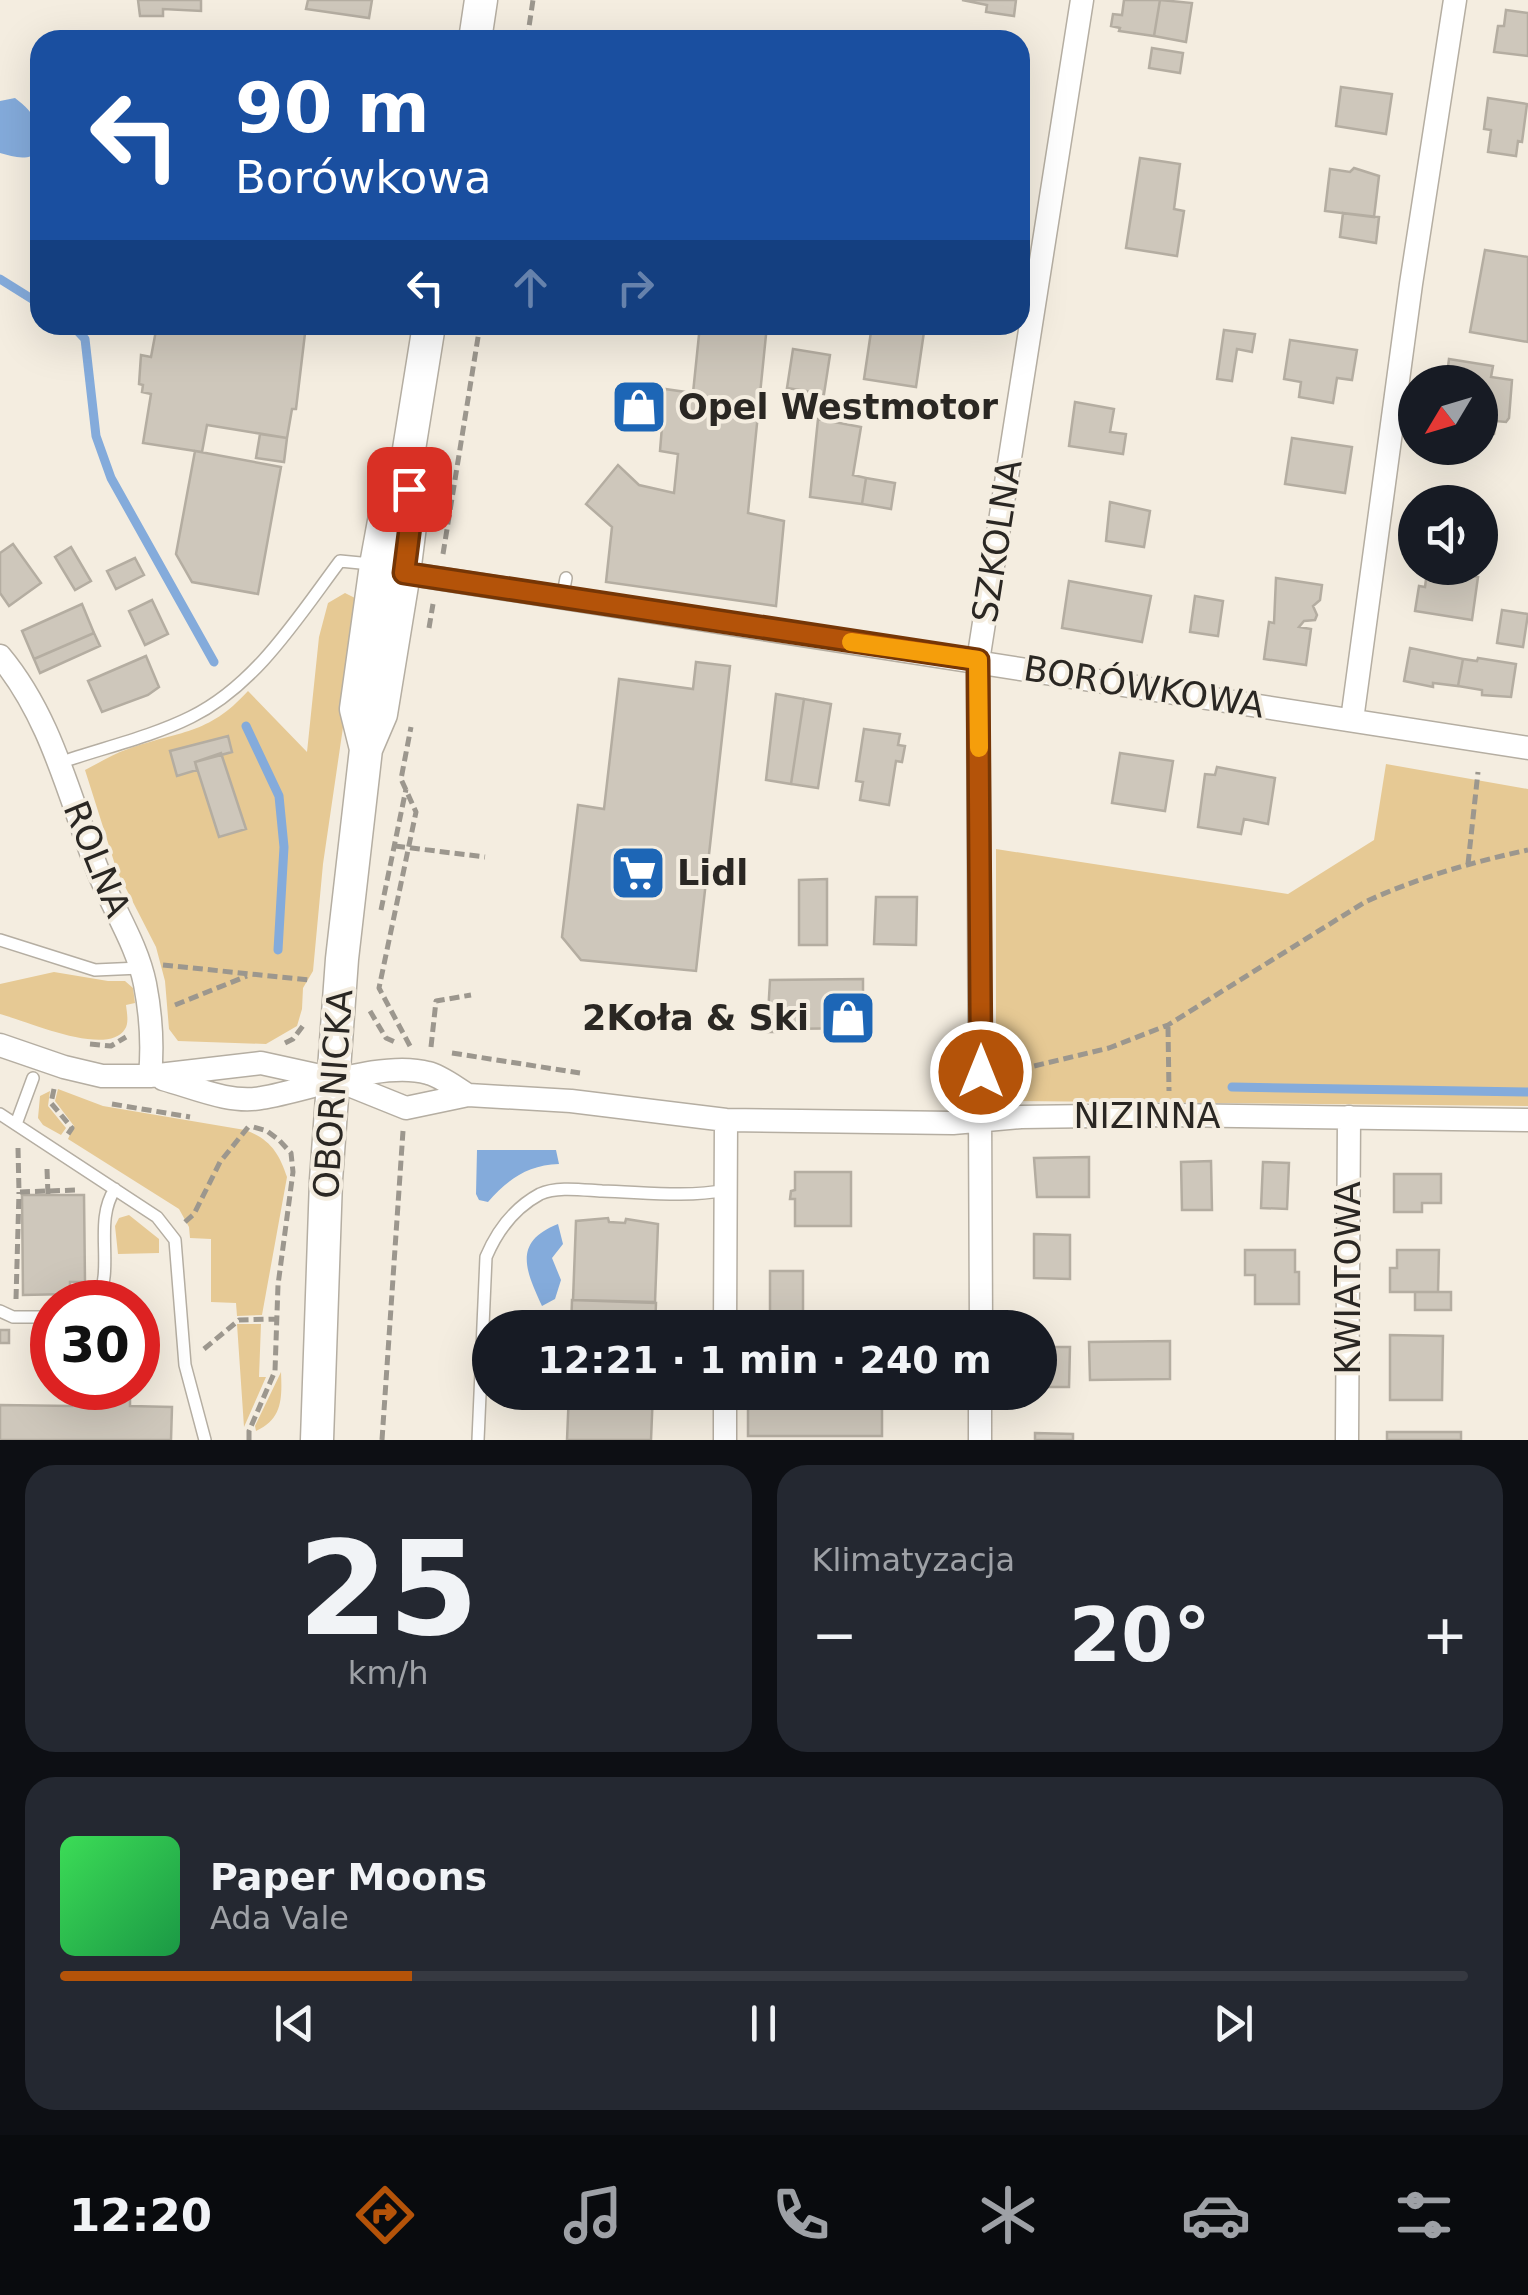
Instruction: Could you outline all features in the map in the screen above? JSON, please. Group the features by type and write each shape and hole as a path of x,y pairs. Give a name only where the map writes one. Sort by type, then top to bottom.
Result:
{"main road":[{"path":"476,30 481,0"},
{"name":"OBORNICKA","path":"317,1440 326,1180 342,958 366,749 356,709 390,569 387,505 406,468 427,335"}],"street":[{"name":"SZKOLNA","path":"1030,330 1082,0"},
{"path":"1352,720 1411,284 1455,0"},
{"name":"SZKOLNA","path":"980,1310 978,660 1029,335"},
{"name":"BORÓWKOWA","path":"390,569 438,579 564,588 978,660 1528,748"},
{"name":"ROLNA","path":"0,656 37,711 98,871 134,946 148,966 153,1049 150,1076"},
{"path":"0,1045 102,1076 150,1076 261,1063 334,1079"},
{"name":"NIZINNA","path":"334,1079 407,1070 430,1073 468,1095"},
{"path":"150,1076 234,1098 258,1099 334,1079"},
{"name":"NIZINNA","path":"334,1079 406,1108 468,1095 571,1101 726,1120 952,1123 1170,1116 1528,1120"},
{"name":"KWIATOWA","path":"1347,1440 1348,1117"},
{"path":"725,1310 726,1120"},
{"path":"725,1410 725,1440"},
{"path":"980,1410 980,1440"}],"lane":[{"path":"59,764 190,718 228,694 284,636 340,561 390,569"},
{"path":"0,940 94,970 148,966"},
{"path":"16,1124 32,1078"},
{"path":"0,1114 157,1217 173,1233 184,1366 205,1440"},
{"path":"104,1280 106,1202 115,1189"},
{"path":"478,1440 486,1257 494,1237 509,1218 542,1193 570,1190 701,1194 726,1190"},
{"path":"0,1311 12,1317 30,1317"}],"path":[{"path":"528,30 533,0"},
{"path":"428,635 478,335"},
{"path":"410,1047 379,988 416,812 401,779 411,725"},
{"path":"1468,864 1478,772"},
{"path":"379,920 406,789"},
{"path":"395,846 485,857"},
{"path":"992,1072 1004,1073 1110,1048 1168,1026 1365,902 1468,864 1528,850"},
{"path":"148,966 310,980"},
{"path":"84,1044 111,1046 124,1040 132,1029 131,1012 168,1008 248,976"},
{"path":"431,1050 436,1001 471,994"},
{"path":"1168,1026 1170,1116"},
{"path":"32,1078 68,1092"},
{"path":"55,1086 51,1103 72,1128 57,1151"},
{"path":"97,1101 201,1118"},
{"path":"233,1124 266,1131 290,1153 293,1172 275,1319 275,1371 249,1431 249,1440"},
{"path":"382,1440 404,1125"},
{"path":"173,1233 194,1214 220,1162 249,1126"},
{"path":"18,1147 16,1302 28,1302"},
{"path":"18,1192 76,1190"},
{"path":"184,1366 239,1320 275,1319"}],"shaded area":[{"path":"345,593 355,598 359,618 323,864 313,971 303,988 297,1026 266,1044 178,1041 169,1029 165,981 156,947 117,871 85,770 122,751 206,724 248,691 307,752 319,637 328,603"},
{"path":"1386,764 1528,789 1528,1106 1012,1101 996,1084 996,849 1288,894 1374,840"},
{"path":"54,972 125,981 133,988 135,1003 126,1005 125,1029 116,1037 84,1039 0,1014 0,984"},
{"path":"58,1089 103,1106 245,1130 272,1148 287,1177 262,1315 237,1316 236,1303 211,1302 211,1239 190,1238 179,1209 68,1139 74,1126 55,1101"},
{"path":"50,1091 48,1106 66,1128 61,1135 38,1118 40,1096"},
{"path":"129,1215 159,1239 159,1253 118,1254 115,1226 119,1218"},
{"path":"237,1324 261,1324 259,1377 266,1377 244,1427"},
{"path":"281,1372 281,1398 276,1414 256,1431 255,1426"}],"water":[{"path":"15,98 30,112 30,156 0,153 0,101"},
{"path":"477,1150 556,1150 559,1164 519,1175 488,1202 479,1200 476,1194"},
{"path":"558,1224 563,1244 552,1258 561,1280 555,1299 542,1306 527,1259 534,1239"}],"building":[{"path":"138,0 201,0 201,11 163,9 163,16 140,16"},
{"path":"308,0 372,0 369,18 306,9"},
{"path":"962,0 1016,0 1014,16 986,12 987,5"},
{"path":"1124,0 1160,0 1154,36 1119,31 1120,28 1111,26 1113,14 1122,15"},
{"path":"1160,0 1192,3 1186,42 1154,36"},
{"path":"1506,10 1528,13 1528,56 1494,52 1498,26 1504,26"},
{"path":"1152,48 1183,53 1180,73 1149,68"},
{"path":"1341,87 1392,94 1386,134 1336,126"},
{"path":"1488,98 1527,104 1516,156 1488,152 1491,130 1484,129"},
{"path":"1140,158 1180,164 1174,209 1184,211 1177,256 1126,248"},
{"path":"1354,168 1379,176 1374,217 1325,211 1330,169 1350,172"},
{"path":"1343,213 1379,217 1376,243 1340,237"},
{"path":"1485,250 1528,257 1528,342 1470,332"},
{"path":"1224,330 1255,334 1252,352 1237,349 1232,381 1217,379"},
{"path":"155,335 305,335 296,409 292,409 287,438 207,425 202,452 143,443 151,394 142,392 143,385 139,384 141,355 151,357"},
{"path":"699,335 766,335 748,513 784,521 776,606 606,582 612,527 586,504 618,465 639,485 674,493 678,454 660,451 665,389 693,393"},
{"path":"871,335 924,335 916,387 864,379"},
{"path":"1290,340 1357,350 1352,380 1337,378 1333,403 1299,397 1301,382 1284,379"},
{"path":"793,349 830,355 824,394 787,388"},
{"path":"1449,359 1487,365 1448,365"},
{"path":"1498,378 1512,380 1506,422 1498,421"},
{"path":"1075,402 1114,409 1110,432 1126,434 1123,454 1069,446"},
{"path":"818,419 861,427 853,475 866,478 862,504 810,497"},
{"path":"260,434 287,438 284,462 256,458"},
{"path":"1292,438 1352,447 1345,493 1285,484"},
{"path":"195,451 281,467 258,594 192,582 176,554"},
{"path":"866,478 895,483 891,509 862,504"},
{"path":"1110,502 1150,511 1144,547 1106,541"},
{"path":"13,544 41,583 9,606 0,593 0,553"},
{"path":"71,547 91,581 75,590 55,557"},
{"path":"135,558 144,575 116,589 107,571"},
{"path":"1276,578 1322,585 1320,600 1313,606 1315,620 1304,621 1299,627 1311,629 1306,665 1264,659 1269,622 1274,623"},
{"path":"1069,581 1151,596 1142,642 1062,628"},
{"path":"1477,585 1472,620 1415,611 1419,586"},
{"path":"1195,596 1223,601 1218,636 1190,632"},
{"path":"152,600 168,634 145,645 129,611"},
{"path":"82,604 94,633 34,659 22,631"},
{"path":"1502,610 1528,614 1523,647 1497,643"},
{"path":"94,633 100,646 40,673 34,659"},
{"path":"1410,648 1463,659 1458,686 1433,683 1433,687 1404,681"},
{"path":"146,656 159,687 102,712 88,681"},
{"path":"1463,659 1516,664 1511,697 1482,695 1482,690 1458,686"},
{"name":"Lidl","path":"696,662 730,666 696,971 581,960 562,937 578,805 604,809 619,679 693,689"},
{"path":"776,694 804,699 791,784 766,780"},
{"path":"804,699 831,704 818,788 791,784"},
{"path":"864,729 900,734 898,745 905,746 902,762 896,761 889,805 860,800 863,782 856,781"},
{"path":"228,736 232,752 195,762 197,770 177,776 170,751"},
{"path":"221,753 246,829 219,837 195,762"},
{"path":"1120,753 1173,761 1165,811 1112,803"},
{"path":"1217,767 1275,778 1268,824 1244,819 1241,834 1198,827 1205,774 1215,775"},
{"path":"827,879 827,945 799,945 799,880"},
{"path":"876,897 917,897 916,945 874,944"},
{"path":"863,979 863,1028 767,1032 770,980"},
{"path":"1089,1157 1089,1197 1037,1197 1034,1158"},
{"path":"1211,1161 1212,1210 1182,1210 1181,1162"},
{"path":"1263,1162 1289,1163 1287,1209 1261,1208"},
{"path":"795,1172 851,1172 851,1226 795,1226 795,1199 790,1199 791,1191 795,1190"},
{"path":"1394,1174 1441,1174 1441,1203 1422,1203 1422,1212 1394,1212"},
{"path":"22,1195 84,1195 85,1280 30,1280 30,1295 23,1295"},
{"path":"608,1218 609,1222 625,1223 626,1219 658,1224 655,1302 573,1300 576,1221"},
{"path":"1034,1234 1070,1235 1070,1279 1034,1278"},
{"path":"1245,1250 1295,1250 1299,1304 1255,1304 1255,1275 1245,1275"},
{"path":"1397,1250 1439,1250 1438,1292 1390,1292 1390,1268 1397,1268"},
{"path":"770,1271 803,1271 803,1310 770,1310"},
{"path":"1415,1292 1451,1292 1451,1310 1415,1310"},
{"path":"572,1300 656,1303 656,1310 572,1310"},
{"path":"0,1330 9,1330 9,1343 0,1343"},
{"path":"1390,1335 1443,1336 1442,1400 1390,1400"},
{"path":"1170,1341 1170,1379 1090,1380 1089,1342"},
{"path":"1057,1347 1070,1347 1069,1387 1057,1387"},
{"path":"0,1405 30,1405 30,1410 172,1407 171,1440 0,1440"},
{"path":"568,1410 652,1410 651,1440 567,1440"},
{"path":"748,1410 882,1410 882,1436 748,1436"},
{"path":"1387,1432 1461,1432 1461,1440 1387,1440"},
{"path":"1035,1433 1073,1434 1073,1440 1035,1440"}],"waterway":[{"path":"0,279 30,298"},
{"path":"81,335 85,339 96,436 111,478 214,662"},
{"path":"246,726 279,796 284,847 278,950"},
{"path":"1232,1087 1528,1092"}],"slow traffic":[{"path":"851,642 978,660 979,748"}],"place":[{"name":"Opel Westmotor","path":"639,407"},
{"name":"Lidl","path":"638,873"},
{"name":"2Koła & Ski","path":"848,1018"}],"route":[{"path":"409,489 412,510 404,573 978,660 981,1072"}]}
